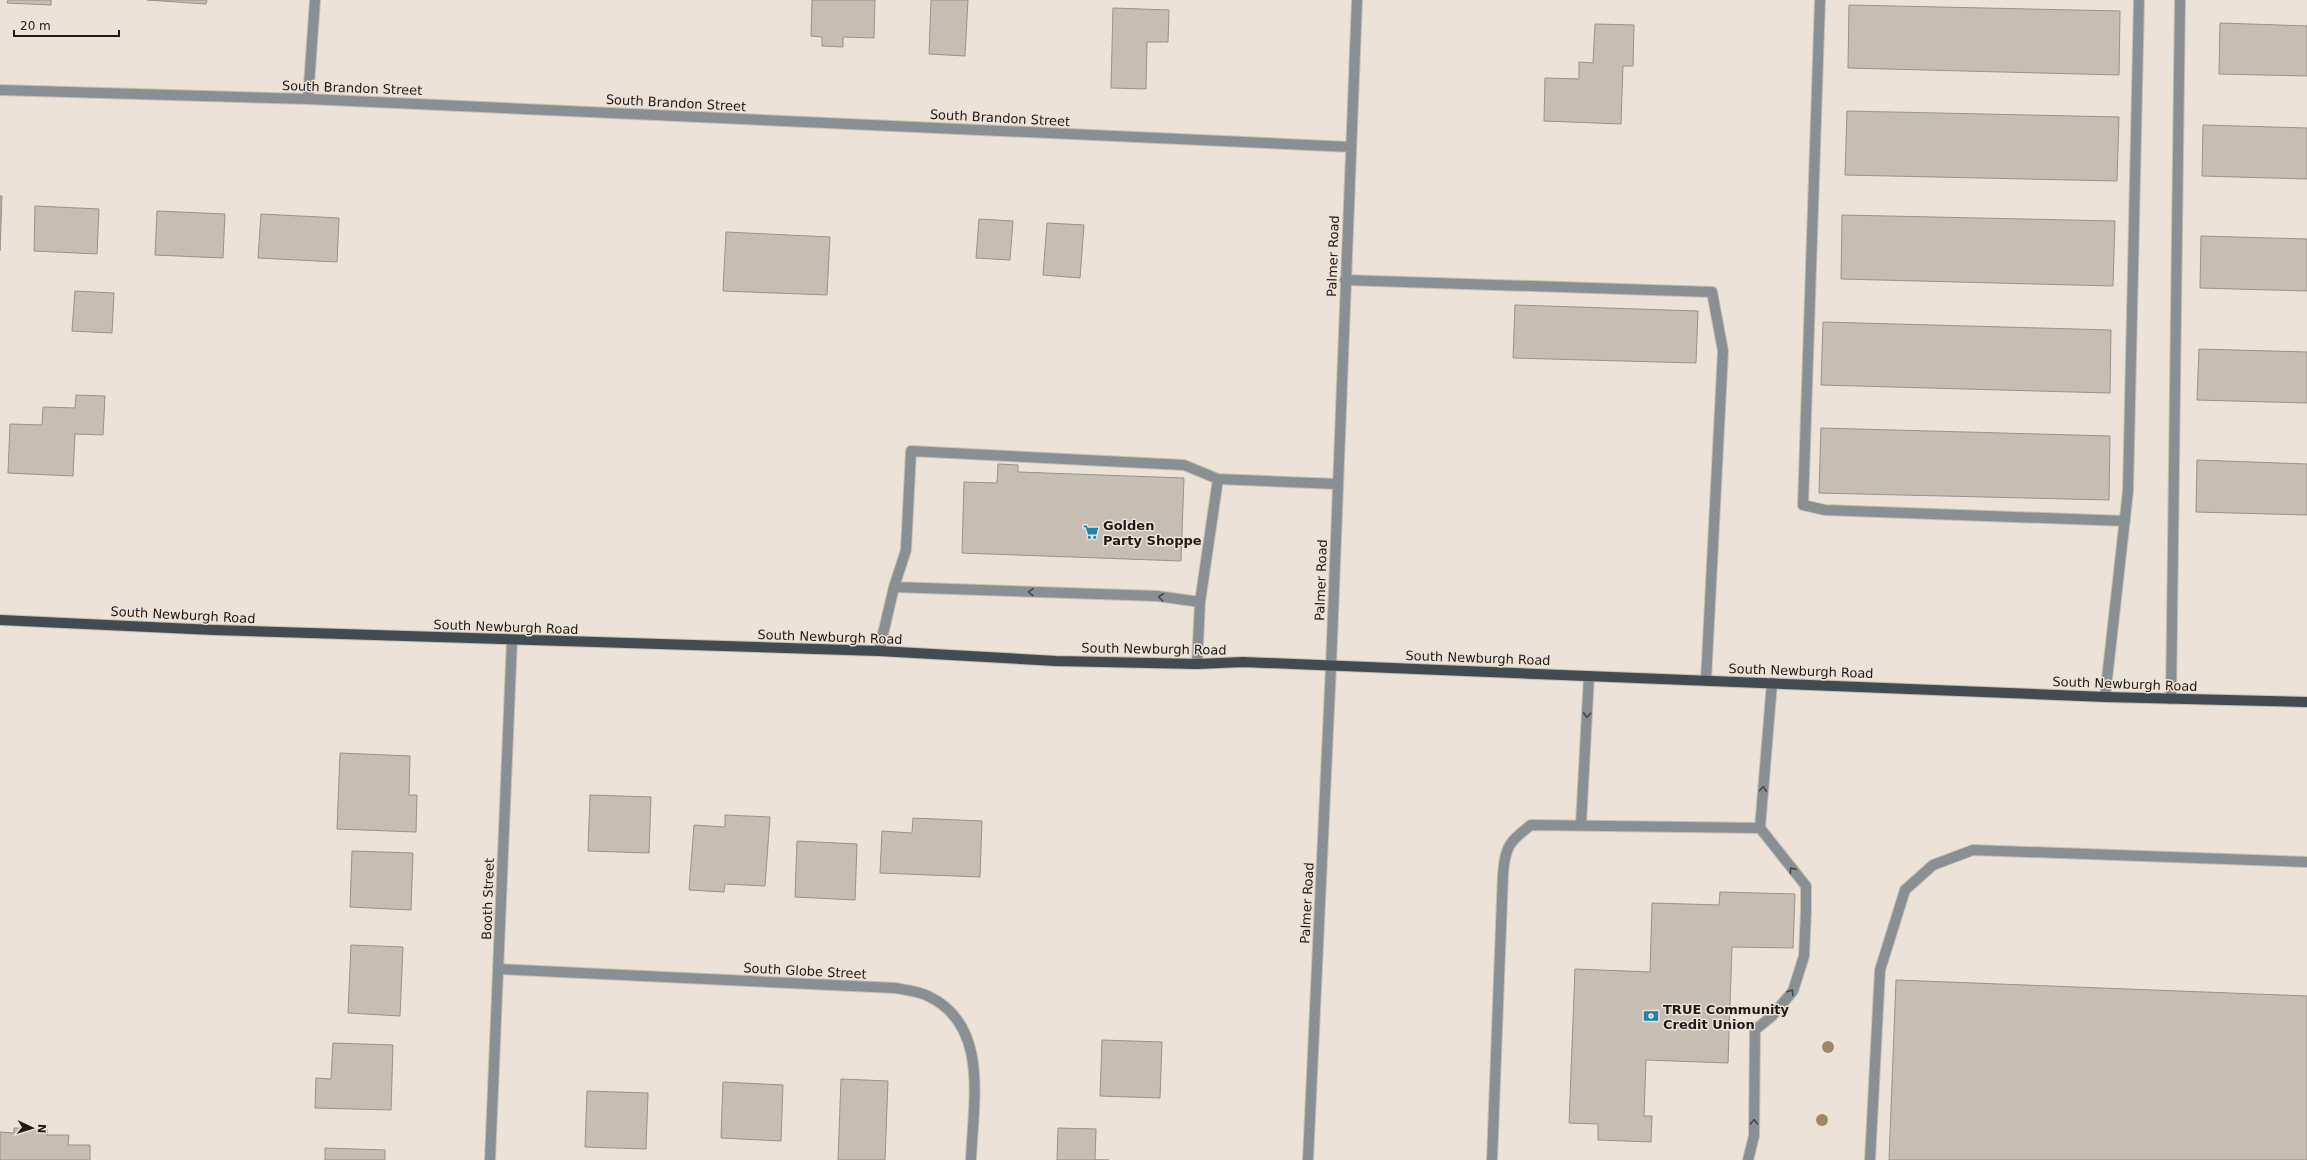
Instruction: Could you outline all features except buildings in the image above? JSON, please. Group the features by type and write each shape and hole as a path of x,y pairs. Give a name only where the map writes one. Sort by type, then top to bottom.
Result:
{"main road":[{"name":"South Newburgh Road","path":"0,620 214,630 879,651 1048,660 1197,664 1243,662 2105,696 2307,702"}],"street":[{"path":"308,99 315,0"},
{"name":"Palmer Road","path":"1308,1160 1331,666 1350,147 1357,0"},
{"path":"1820,0 1802,505 1825,510 2125,521"},
{"path":"2105,696 2125,521 2129,472 2139,0"},
{"path":"2171,698 2180,0"},
{"name":"South Brandon Street","path":"0,90 308,99 1350,147"},
{"path":"1345,280 1712,292 1724,351 1706,680"},
{"path":"879,651 894,586 906,550 911,451 1184,465 1218,479 1338,484"},
{"path":"1197,664 1200,602 1218,479"},
{"path":"894,586 1156,596 1200,602"},
{"name":"Booth Street","path":"490,1160 512,640"},
{"path":"1581,824 1589,676"},
{"path":"1748,1160 1754,1136 1755,1030 1772,1016 1793,991 1804,956 1806,886 1760,828 1772,683"},
{"path":"1492,1160 1505,853 1513,839 1531,825 1581,824 1760,828"},
{"path":"1870,1160 1880,970 1905,890 1933,865 1973,850 2307,862"},
{"name":"South Globe Street","path":"498,969 895,988 926,995 944,1005 953,1014 965,1030 970,1042 974,1075 971,1160"}],"place":[{"name":"Golden Party Shoppe","path":"1091,532"},
{"name":"TRUE Community Credit Union","path":"1651,1016"}]}
